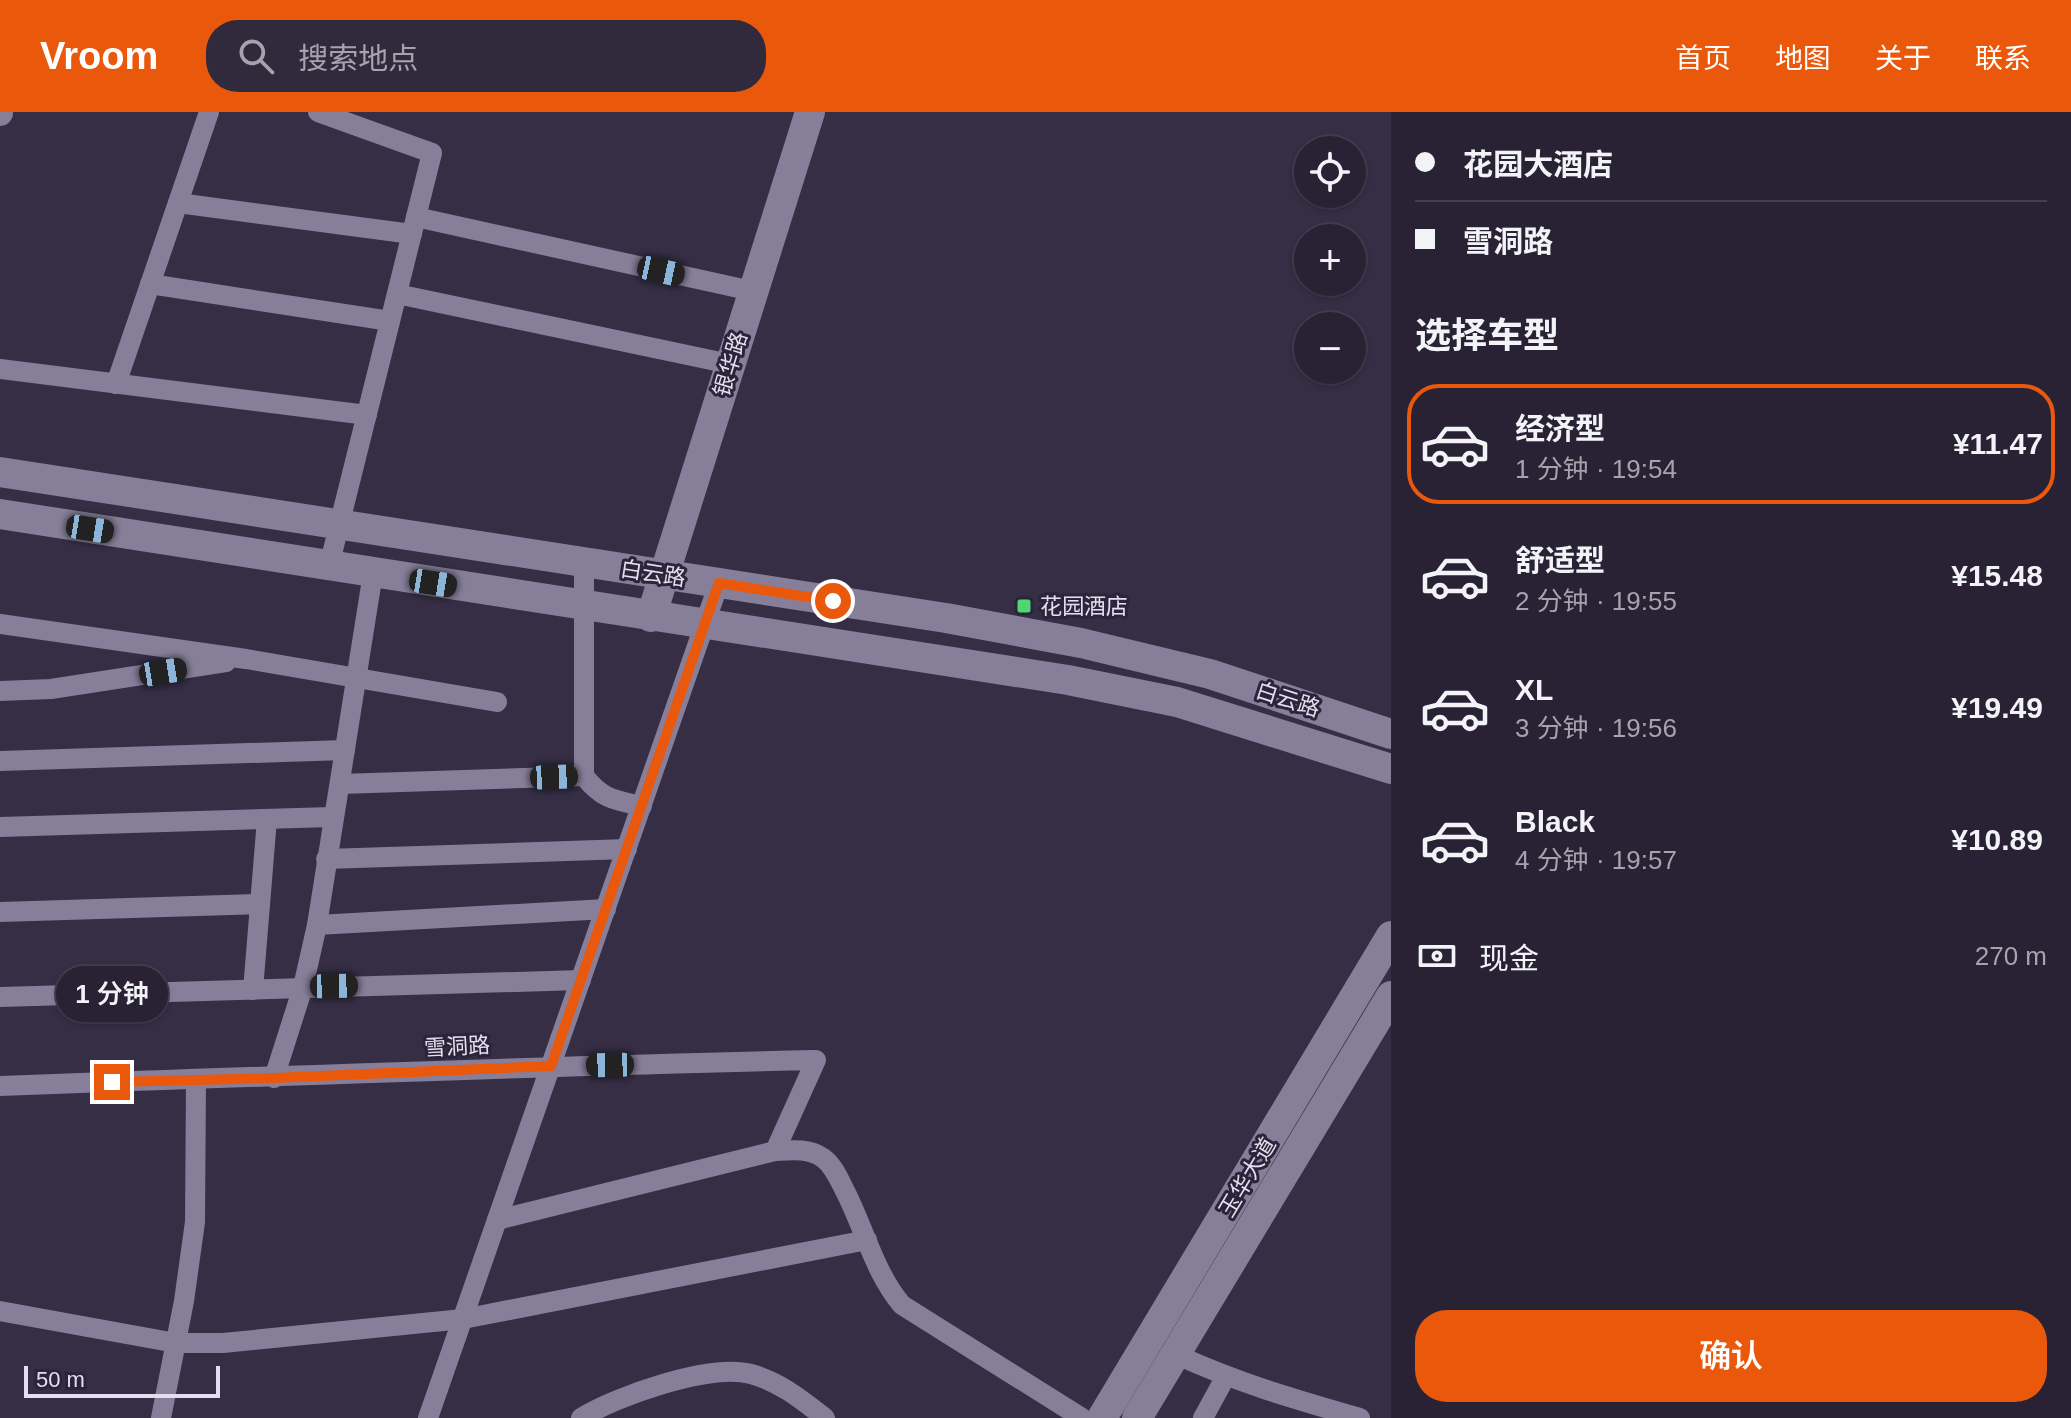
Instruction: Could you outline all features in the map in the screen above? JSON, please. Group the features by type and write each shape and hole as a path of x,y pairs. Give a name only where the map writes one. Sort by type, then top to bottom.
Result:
{"main road":[{"name":"银华路","path":"651,617 810,112"},
{"name":"白云路","path":"0,472 946,618 1122,652 1210,674 1391,734"},
{"name":"白云路","path":"0,514 704,626 1068,680 1165,700 1391,769"},
{"name":"玉华大道","path":"1102,1418 1391,936"},
{"path":"1137,1418 1391,996"}],"street":[{"path":"116,384 209,112"},
{"path":"318,112 432,153 329,566"},
{"path":"178,203 414,225 752,291"},
{"path":"150,284 390,321"},
{"path":"397,294 730,364"},
{"path":"0,369 367,415"},
{"path":"584,562 584,776 595,790 607,798 642,806"},
{"path":"274,1078 303,987 317,925 373,573"},
{"path":"428,1418 719,583"},
{"path":"0,624 246,659 497,702"},
{"path":"0,691 51,689 246,659"},
{"path":"0,761 345,750"},
{"path":"340,784 584,776"},
{"path":"0,827 332,817"},
{"path":"253,990 267,819"},
{"path":"326,859 627,849"},
{"path":"0,912 260,904"},
{"path":"317,925 606,909"},
{"path":"0,997 581,980"},
{"name":"雪洞路","path":"0,1086 551,1066 816,1060 775,1151"},
{"path":"161,1418 195,1222 196,1079"},
{"path":"497,1220 775,1151 794,1149 813,1153 826,1160 839,1178 888,1289 902,1305 1082,1418"},
{"path":"0,1311 176,1343 223,1343 463,1319 867,1240"},
{"path":"1175,1354 1283,1397 1360,1418"},
{"path":"581,1418 642,1391 726,1372 748,1373 774,1382 825,1418"},
{"path":"1203,1418 1226,1376"}],"place":[{"name":"花园酒店","path":"1024,606"}],"route":[{"path":"112,1082 551,1066 719,583 833,601"}]}
